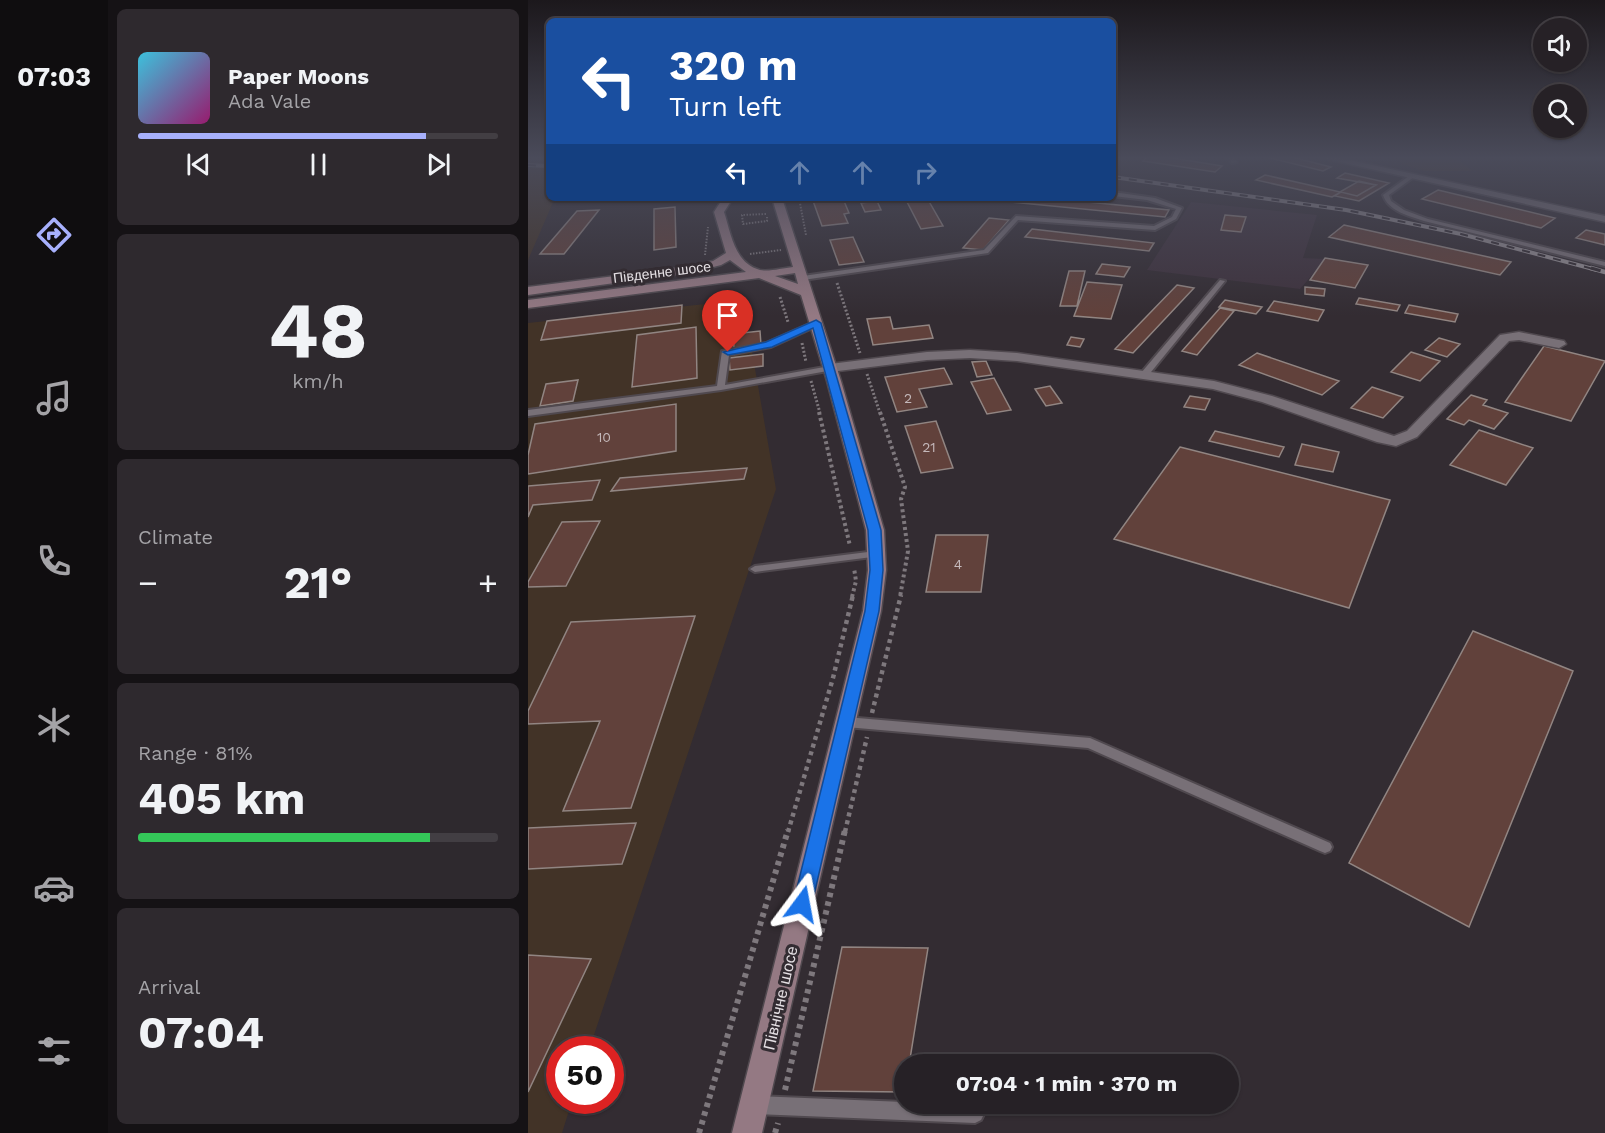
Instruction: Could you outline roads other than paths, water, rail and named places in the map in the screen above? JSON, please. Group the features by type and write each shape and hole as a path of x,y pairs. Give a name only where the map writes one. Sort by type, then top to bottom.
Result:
{"main road":[{"path":"721,210 719,212 733,255 747,270 794,285 804,280"},
{"name":"Північне шосе","path":"747,1133 872,611 876,554 875,530 819,370 808,328 804,280 781,210"},
{"name":"Південне шосе","path":"528,291 694,269 717,263 733,255"},
{"name":"Південне шосе","path":"528,304 765,275 804,280"}],"street":[{"path":"1563,210 1605,219"},
{"path":"819,370 863,362 927,356 992,355 1144,375 1240,391 1373,436 1396,441 1412,434 1506,338 1519,336 1559,344"}],"lane":[{"path":"804,280 830,274 986,252 1016,218 1155,228 1174,218 1178,210"},
{"path":"1399,210 1426,220 1605,264"},
{"path":"1144,375 1222,281"},
{"path":"721,388 725,354 768,345 808,328"},
{"path":"529,415 721,388 819,370"},
{"path":"755,569 876,554"},
{"path":"846,722 1090,743 1325,847"},
{"path":"754,1105 894,1110"}],"railway":[{"path":"1345,210 1461,234 1597,270"},
{"path":"1591,268 1605,272"}]}
